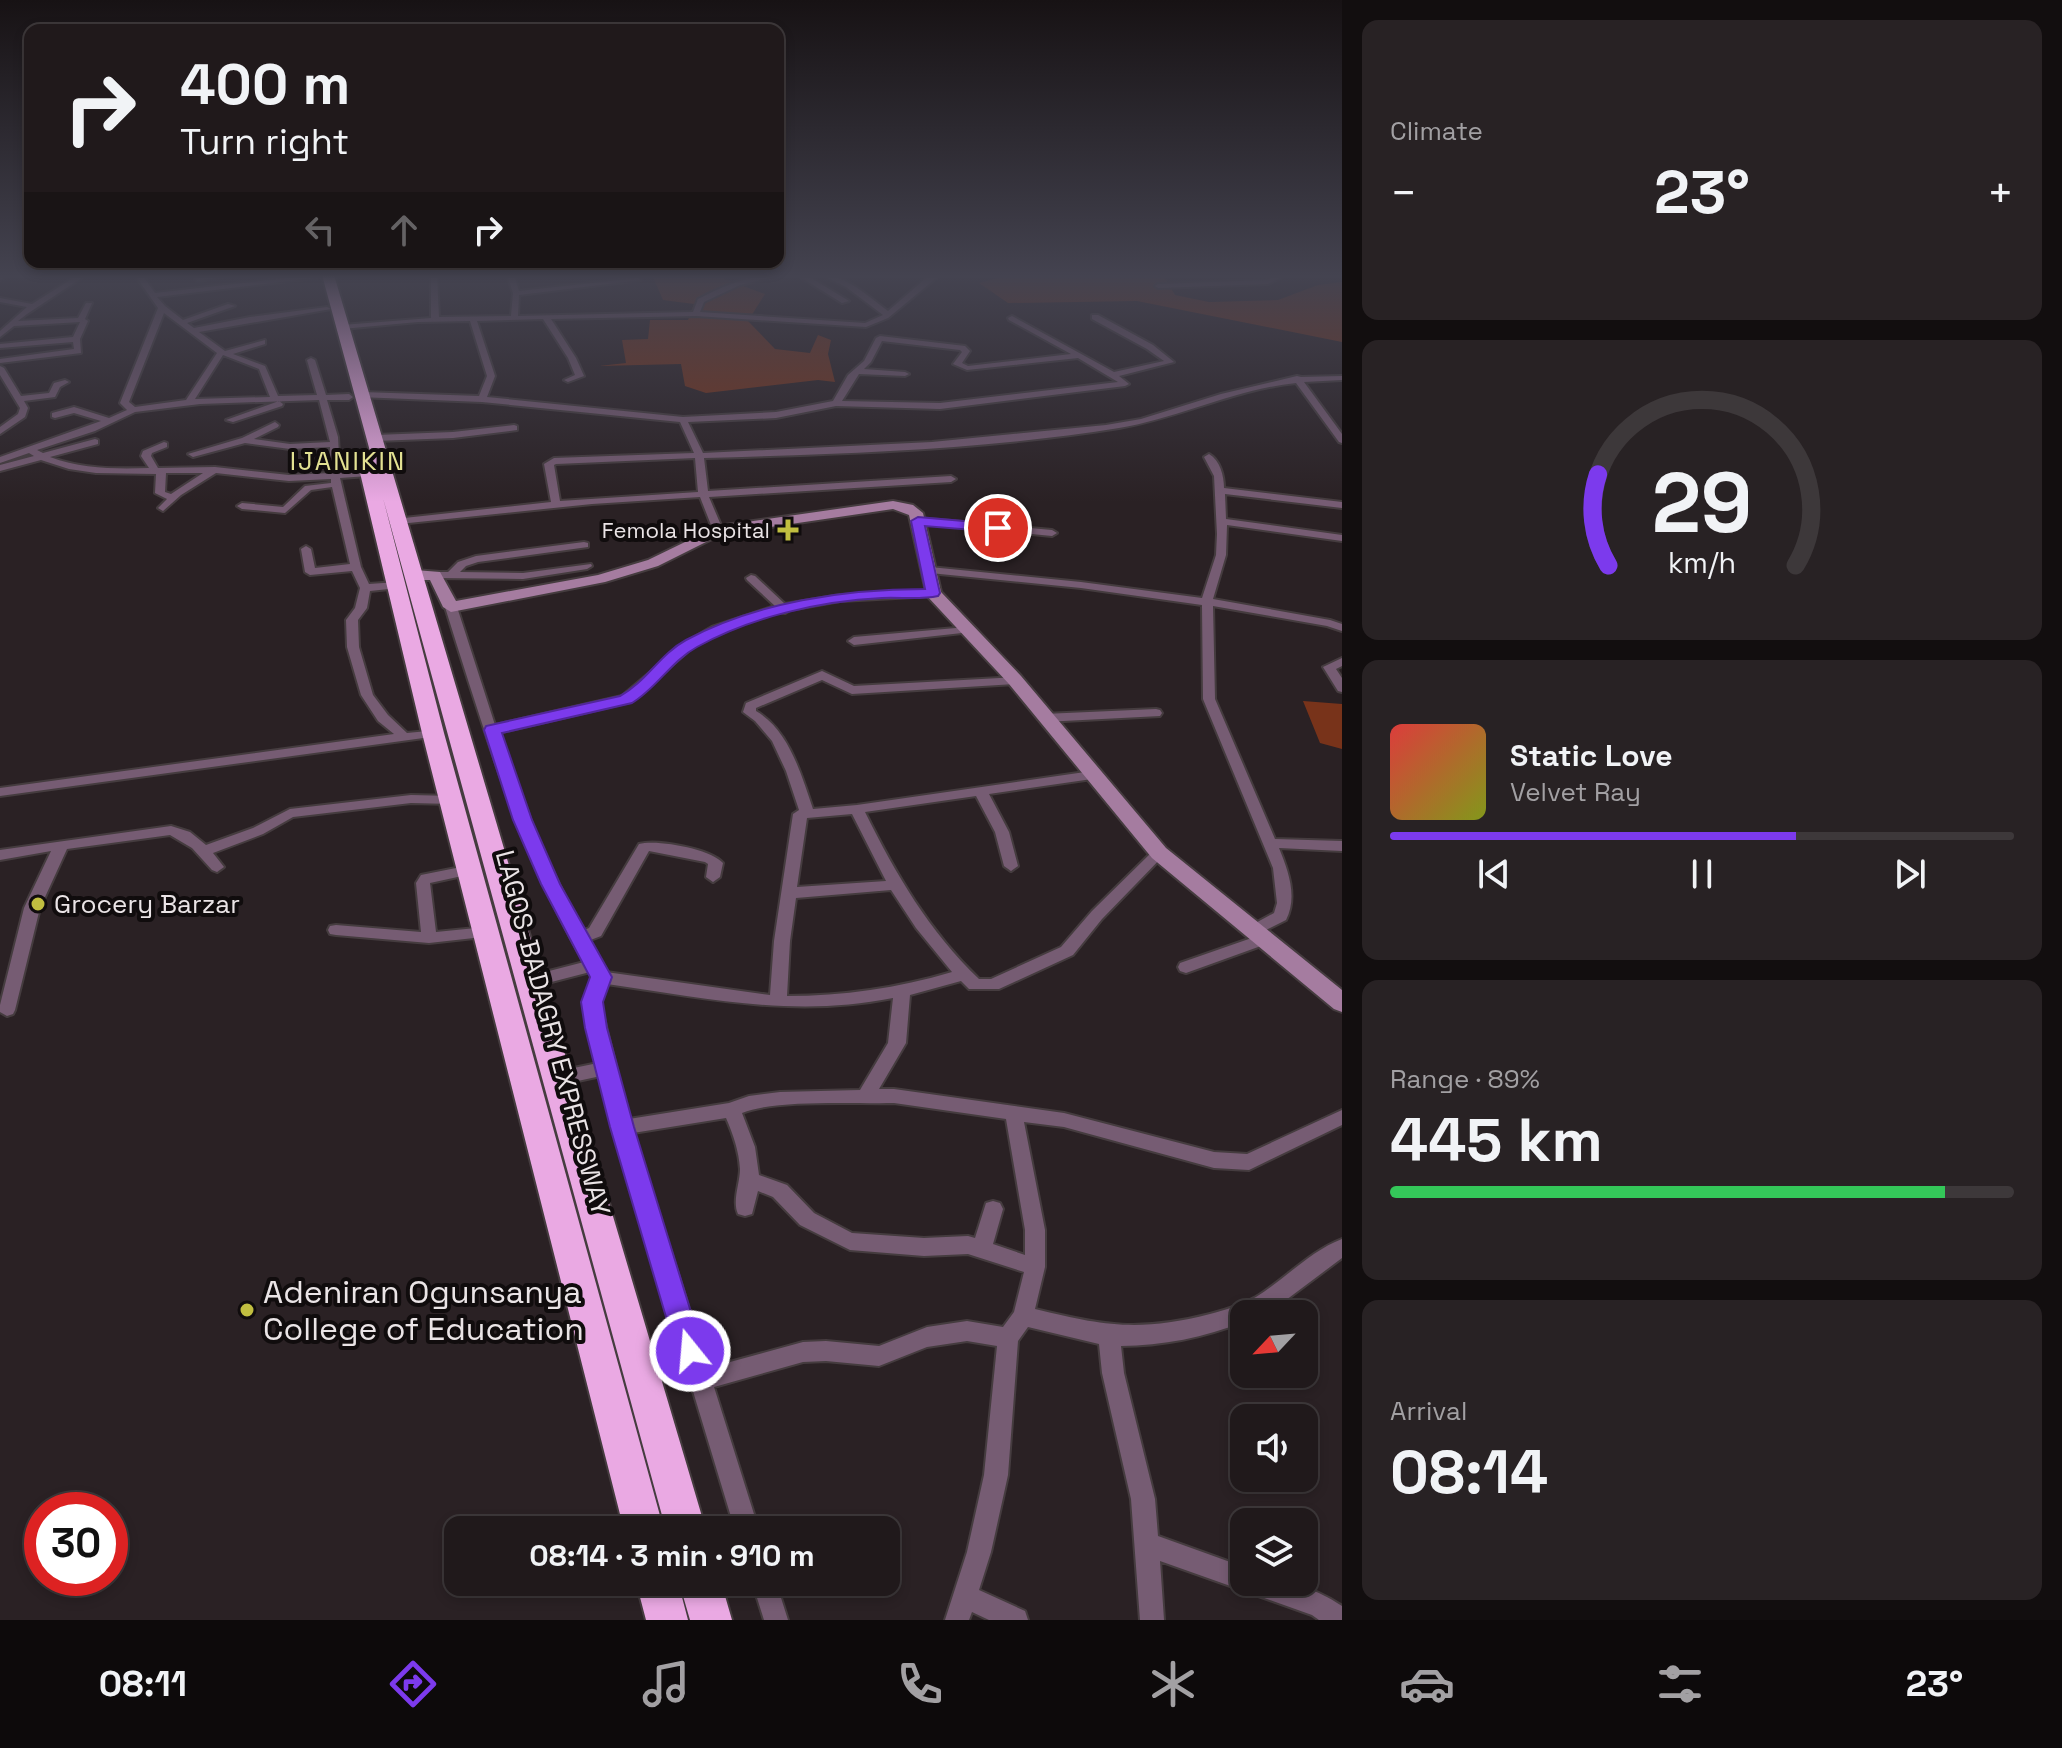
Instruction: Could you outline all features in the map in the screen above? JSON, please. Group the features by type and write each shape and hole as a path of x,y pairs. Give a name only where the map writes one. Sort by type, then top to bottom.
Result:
{"highway":[{"name":"LAGOS-BADAGRY EXPRESSWAY","path":"339,351 345,397 368,473 416,578 433,733 640,1516"},
{"name":"LAGOS-BADAGRY EXPRESSWAY","path":"345,397 376,438 682,1516"},
{"path":"661,1596 667,1620"},
{"path":"704,1596 711,1620"}],"street":[{"path":"0,361 73,354 78,351"},
{"path":"133,410 124,403 145,351"},
{"path":"221,351 262,368 275,399"},
{"path":"189,402 224,353 232,351"},
{"path":"482,399 491,376 483,351"},
{"path":"567,351 580,376 568,380"},
{"path":"836,403 872,351"},
{"path":"965,351 957,364 967,368 1077,356"},
{"path":"0,460 133,410 189,402 345,397 482,399 683,420 776,415 836,403 940,406 1125,384 1068,351"},
{"path":"1113,375 1170,362 1155,351"},
{"path":"311,360 345,397"},
{"path":"0,368 24,408 22,415 0,431"},
{"path":"858,371 905,374"},
{"path":"556,505 551,462 951,444 1057,433 1135,422 1224,393 1297,378 1342,378"},
{"path":"1297,378 1342,440"},
{"path":"19,399 52,395 57,385 65,382"},
{"path":"345,397 334,444 336,480 356,567 365,588 361,608 352,620 353,647 373,706 402,735"},
{"path":"230,420 293,400"},
{"path":"55,415 74,410 109,421"},
{"path":"683,420 699,454 703,494 718,530"},
{"path":"193,454 245,440 275,425"},
{"path":"376,438 453,435 514,428"},
{"path":"245,440 303,448 334,444"},
{"path":"0,468 43,459 95,442"},
{"path":"164,445 149,449 146,456 158,472 160,493 173,498"},
{"path":"29,450 43,459 74,468 158,472 214,470 336,480"},
{"path":"1186,967 1261,934 1281,916 1285,903 1280,868 1209,699 1207,599 1221,555 1222,521 1219,476 1209,457"},
{"path":"163,508 214,470"},
{"path":"242,506 285,510 308,488 368,473"},
{"path":"399,521 556,505 951,479"},
{"path":"1218,490 1342,505"},
{"path":"451,607 600,579 653,563 718,530 893,505 908,508 916,513 933,593 1015,680 1159,853 1342,1003"},
{"path":"918,521 1052,533"},
{"path":"1222,521 1342,538"},
{"path":"453,573 462,564 476,559 584,545"},
{"path":"306,549 310,572 356,567"},
{"path":"365,588 453,573 523,576 587,566"},
{"path":"930,570 1082,583 1207,599 1342,628"},
{"path":"416,578 451,607 523,820 578,939 597,971 592,1002 622,1127 742,1516"},
{"path":"751,578 785,610"},
{"path":"492,730 626,699 641,691 672,657 689,644 740,621 860,595 933,593"},
{"path":"854,641 967,630"},
{"path":"1342,662 1329,667 1342,688"},
{"path":"807,813 784,753 766,721 749,712 750,706 822,675 852,690 1015,680"},
{"path":"1044,718 1156,713"},
{"path":"0,792 433,733"},
{"path":"778,1001 782,941 800,814 857,809 1092,775"},
{"path":"980,791 1002,832 1011,866"},
{"path":"205,851 258,831 290,813 411,799 452,800"},
{"path":"857,809 893,885 934,943 975,985 993,985 1060,956 1159,853"},
{"path":"0,855 171,830 179,832 205,851 217,867"},
{"path":"1270,843 1342,846"},
{"path":"7,1010 32,908 61,845"},
{"path":"578,939 595,932 644,847 710,858 716,863 713,877"},
{"path":"429,938 423,883 426,878 471,870"},
{"path":"791,893 893,885"},
{"path":"336,930 429,938 486,932"},
{"path":"532,981 597,971 778,1001 854,999 902,993 963,974"},
{"path":"866,1096 897,1043 902,993"},
{"path":"559,1078 607,1068"},
{"path":"622,1127 780,1099 918,1098 1104,1129 1214,1160 1236,1163 1261,1157 1304,1133 1342,1117"},
{"path":"731,1110 749,1149 751,1180 745,1208"},
{"path":"1014,1114 1035,1230 1035,1267 1023,1316 1008,1338 996,1475 979,1552 961,1608 1016,1620"},
{"path":"751,1180 780,1191 807,1219 850,1241 924,1247 968,1245 1035,1267"},
{"path":"982,1248 993,1209"},
{"path":"1280,1300 1318,1261 1342,1248"},
{"path":"1023,1316 1109,1336 1153,1334 1230,1316"},
{"path":"699,1381 803,1352 879,1356 927,1337 967,1331 1008,1338"},
{"path":"1109,1336 1113,1373 1143,1499 1152,1620"},
{"path":"1146,1544 1230,1574"},
{"path":"768,1596 776,1620"},
{"path":"1293,1596 1319,1605 1341,1620"}],"shaded area":[{"path":"624,351 829,351 835,382 818,380 706,393 685,386 681,364 599,366 626,363"},
{"path":"1303,701 1342,704 1342,749 1320,743"}],"place":[{"name":"Femola Hospital","path":"788,530"},
{"name":"Grocery Barzar","path":"38,904"},
{"name":"Adeniran Ogunsanya College of Education","path":"247,1310"}],"district":[{"name":"IJANIKIN","path":"348,461"}],"route":[{"path":"690,1351 653,1234 596,1028 592,1002 601,977 550,884 500,759 492,730 626,699 641,691 672,657 689,644 740,621 834,599 881,593 933,593 918,521 998,528"}]}
